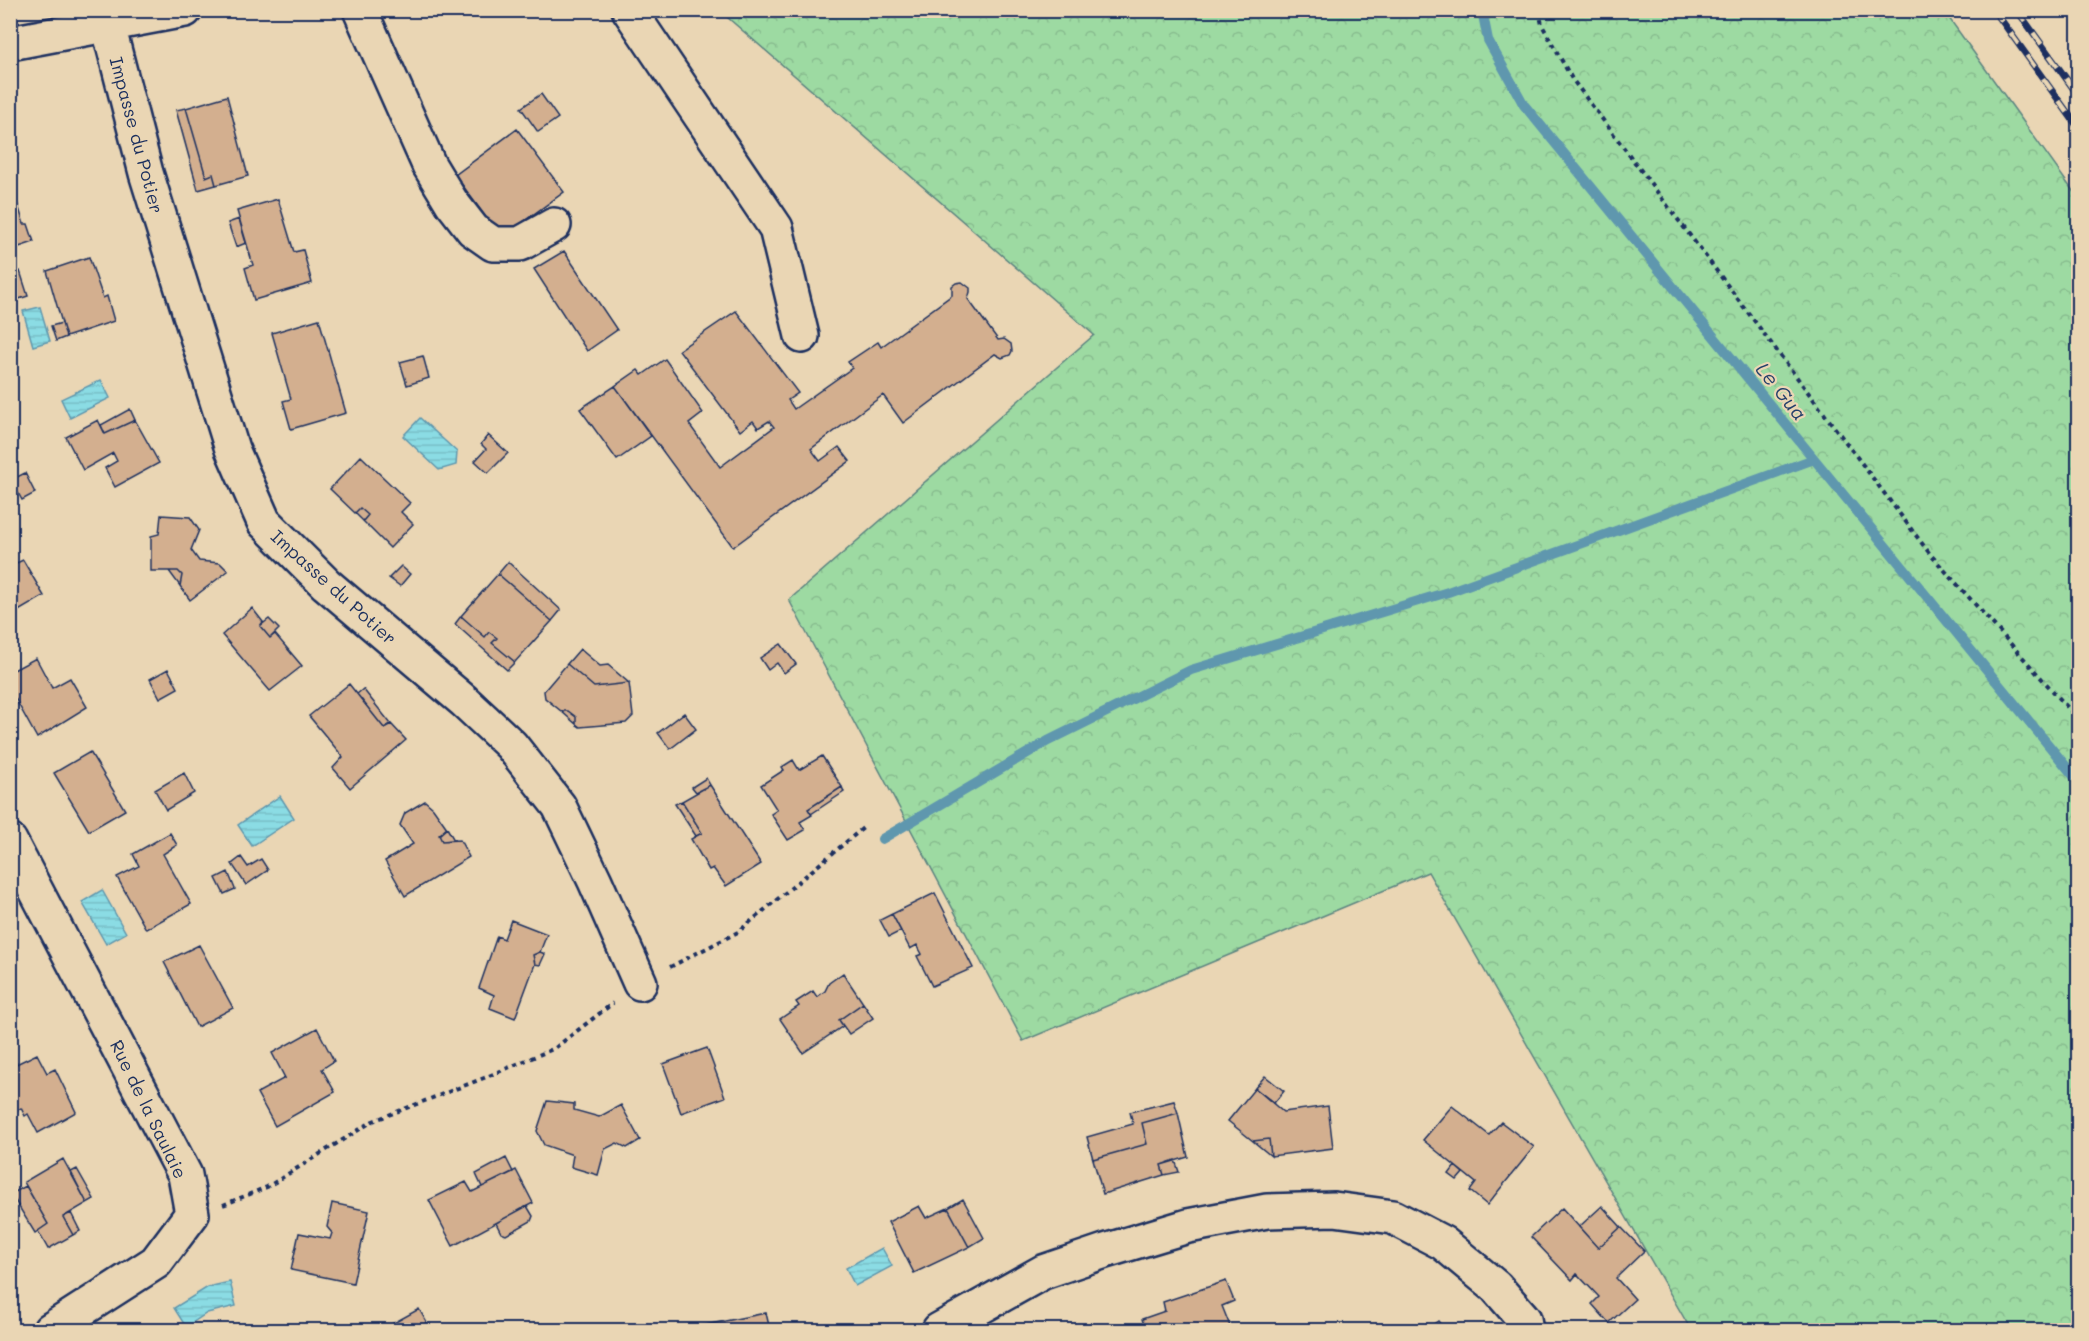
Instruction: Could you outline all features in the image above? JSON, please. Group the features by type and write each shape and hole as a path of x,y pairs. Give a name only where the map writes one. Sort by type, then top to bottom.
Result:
{"street":[{"path":"10,44 185,10"},
{"path":"360,10 429,165 452,203 473,230 493,244 520,244 554,225"},
{"path":"629,10 776,228 802,336"},
{"name":"Impasse du Potier","path":"108,25 146,173 228,438 264,522 326,584 464,700 511,745 559,806 640,983"},
{"name":"Rue de la Saulaie","path":"10,841 185,1175 192,1214"},
{"path":"939,1330 1043,1272 1105,1251 1188,1226 1267,1211 1334,1209 1394,1217 1443,1243 1496,1287 1524,1318 1526,1330"},
{"path":"50,1330 156,1262 192,1214"}],"path":[{"path":"1539,10 1542,25 1572,79 1930,554 2079,719"},
{"path":"192,1214 235,1201 267,1187 373,1121 555,1048 640,983 738,932 863,828"}],"green space":[{"path":"720,11 1944,11 2078,198 2078,1330 1691,1330 1428,872 1023,1041 789,600 1094,335"}],"water":[{"path":"40,307 50,341 33,346 23,311"},
{"path":"101,380 110,398 70,418 61,399"},
{"path":"420,418 457,452 456,465 439,470 403,436"},
{"path":"280,796 294,818 252,846 238,825"},
{"path":"102,890 126,933 106,944 82,902"},
{"path":"882,1248 892,1266 855,1286 846,1268"},
{"path":"230,1282 236,1306 207,1313 186,1327 174,1308 208,1287"}],"building":[{"path":"541,94 558,118 538,132 521,108"},
{"path":"227,96 248,176 216,185 213,174 206,177 186,108"},
{"path":"186,108 206,177 213,174 216,185 198,190 176,110"},
{"path":"517,129 564,192 501,238 455,175"},
{"path":"10,191 13,200 16,199 24,224 28,224 34,242 10,250"},
{"path":"278,199 294,252 303,250 312,283 254,300 245,268 253,265 237,211"},
{"path":"239,219 246,243 236,247 228,223"},
{"path":"564,251 617,330 587,351 534,269"},
{"path":"89,257 103,298 107,296 114,321 66,337 47,271"},
{"path":"20,271 28,296 10,302 10,275"},
{"path":"962,282 970,288 968,299 998,340 1004,339 1011,344 1010,355 1002,358 995,354 903,423 883,395 811,449 820,461 839,447 850,461 733,547 615,386 638,370 642,375 665,359 703,413 689,424 720,467 774,427 769,421 758,428 753,421 740,431 679,350 736,311 798,393 788,400 794,409 852,368 848,362 878,342 881,347 952,295 952,286"},
{"path":"319,319 346,413 291,429 283,401 291,399 272,333"},
{"path":"62,323 66,337 56,341 51,326"},
{"path":"423,356 429,378 407,385 400,362"},
{"path":"615,386 651,436 617,460 580,409"},
{"path":"130,409 135,420 105,434 101,425"},
{"path":"98,420 105,434 135,420 159,463 115,487 105,468 117,461 113,453 83,470 66,437"},
{"path":"488,435 508,453 488,473 475,461 486,449 481,444"},
{"path":"361,456 410,503 401,512 413,524 390,548 363,521 368,515 360,508 355,513 330,489"},
{"path":"25,473 35,493 22,500 11,480"},
{"path":"360,508 368,515 363,521 355,513"},
{"path":"161,515 190,517 199,530 191,550 199,561 220,563 228,571 190,600 180,586 182,575 178,571 151,571 151,536 159,534"},
{"path":"23,560 44,596 10,616 10,566"},
{"path":"508,562 561,610 552,621 498,574"},
{"path":"401,566 410,574 400,586 389,578"},
{"path":"169,571 178,571 182,575 180,586"},
{"path":"498,574 552,621 515,662 492,643 497,638 489,632 485,637 461,616"},
{"path":"252,608 263,622 260,626 270,638 275,634 302,666 270,691 222,635"},
{"path":"461,616 485,637 489,632 497,638 492,643 515,662 507,670 455,624"},
{"path":"269,619 279,629 270,638 260,626"},
{"path":"781,644 796,664 784,673 777,663 768,670 760,658"},
{"path":"580,649 600,666 608,665 629,683 594,687 567,664"},
{"path":"36,658 52,688 70,678 87,707 37,738 10,689 10,672"},
{"path":"567,664 594,687 629,683 633,716 626,723 580,727 576,724 576,717 568,711 561,711 545,698 544,691"},
{"path":"168,669 178,688 160,698 150,679"},
{"path":"349,684 384,728 391,724 406,740 350,788 333,768 343,757 309,716"},
{"path":"363,689 391,724 384,728 357,694"},
{"path":"561,711 568,711 576,717 576,724"},
{"path":"684,713 696,729 670,749 658,733"},
{"path":"90,752 125,810 89,831 54,773"},
{"path":"822,756 842,787 808,809 812,815 800,822 805,830 788,840 771,814 777,810 761,785 784,770 782,767 793,760 799,770"},
{"path":"184,773 194,793 166,810 155,790"},
{"path":"706,778 710,785 696,792 692,787"},
{"path":"710,785 761,864 726,886 713,868 709,870 691,839 702,833 682,801"},
{"path":"842,787 844,792 811,814 808,809"},
{"path":"425,801 447,828 439,835 442,841 460,840 469,857 405,896 385,861 413,844 400,825 405,813"},
{"path":"682,801 702,833 696,836 675,804"},
{"path":"447,828 454,840 442,841 439,835"},
{"path":"170,833 177,845 163,854 191,904 146,929 117,877 139,866 133,854"},
{"path":"241,857 248,867 261,859 268,870 246,885 232,864"},
{"path":"228,872 235,889 224,894 216,878"},
{"path":"935,893 973,968 932,986 917,956 922,954 917,945 910,949 892,914"},
{"path":"892,914 901,931 889,937 880,920"},
{"path":"511,920 547,934 540,952 533,955 535,964 515,1018 490,1008 494,995 479,988 497,936 504,939"},
{"path":"199,945 233,1008 197,1027 164,962"},
{"path":"540,952 545,954 540,965 535,964 533,955"},
{"path":"843,973 863,1003 839,1020 843,1026 803,1053 780,1019 799,1006 796,1002 813,991 817,997 825,991 829,983"},
{"path":"863,1003 873,1018 849,1034 839,1020"},
{"path":"317,1028 334,1061 322,1069 335,1092 275,1126 257,1093 285,1078 272,1053"},
{"path":"707,1048 725,1097 681,1113 663,1064"},
{"path":"37,1054 47,1073 55,1069 76,1112 38,1133 28,1114 25,1116 21,1108 10,1114 10,1067"},
{"path":"1265,1076 1284,1091 1274,1103 1255,1088"},
{"path":"1255,1088 1283,1112 1328,1106 1333,1148 1271,1156 1269,1139 1253,1141 1228,1121"},
{"path":"547,1101 574,1104 574,1110 599,1117 621,1105 640,1140 627,1148 617,1143 605,1149 598,1175 571,1167 573,1155 544,1145 537,1131"},
{"path":"1174,1101 1178,1113 1142,1123 1147,1144 1093,1159 1087,1137 1133,1124 1130,1112"},
{"path":"1452,1106 1489,1135 1501,1122 1534,1147 1487,1205 1470,1191 1476,1183 1423,1140"},
{"path":"1178,1113 1188,1157 1161,1165 1164,1175 1103,1194 1093,1159 1147,1144 1142,1123"},
{"path":"1269,1139 1271,1156 1253,1141"},
{"path":"506,1158 513,1172 482,1187 476,1174"},
{"path":"63,1159 87,1203 63,1217 73,1235 48,1249 38,1231 48,1224 24,1182"},
{"path":"1175,1160 1179,1172 1164,1175 1161,1165"},
{"path":"1455,1166 1463,1173 1457,1180 1449,1174"},
{"path":"77,1169 94,1199 87,1203 71,1172"},
{"path":"516,1170 533,1203 453,1246 429,1200 466,1182 472,1192"},
{"path":"26,1186 48,1224 35,1233 11,1194"},
{"path":"963,1199 984,1238 969,1247 948,1208"},
{"path":"332,1203 369,1211 353,1283 291,1270 299,1233 330,1239 332,1233 327,1227"},
{"path":"527,1206 533,1216 531,1221 506,1235 501,1233 496,1223"},
{"path":"919,1206 926,1218 948,1208 969,1247 914,1273 888,1222"},
{"path":"1602,1206 1621,1227 1598,1248 1579,1227"},
{"path":"1562,1208 1598,1248 1621,1227 1644,1251 1616,1278 1635,1299 1609,1323 1592,1304 1599,1297 1577,1274 1572,1280 1531,1237"},
{"path":"71,1213 80,1231 73,1235 63,1217"},
{"path":"1226,1281 1234,1301 1222,1306 1230,1326 1216,1330 1146,1330 1142,1319 1165,1311 1163,1302"},
{"path":"419,1309 427,1323 413,1330 393,1330 390,1325"},
{"path":"766,1313 770,1330 680,1330"},
{"path":"1438,1321 1445,1330 1425,1330"},
{"path":"427,1323 431,1330 413,1330"}],"waterway":[{"name":"Le Gua","path":"1482,10 1488,40 1524,105 2078,781"},
{"path":"882,839 1048,741 1191,670 1448,592 1814,459"}],"railway":[{"path":"1994,10 2078,127"},
{"path":"2017,10 2078,95"}]}
